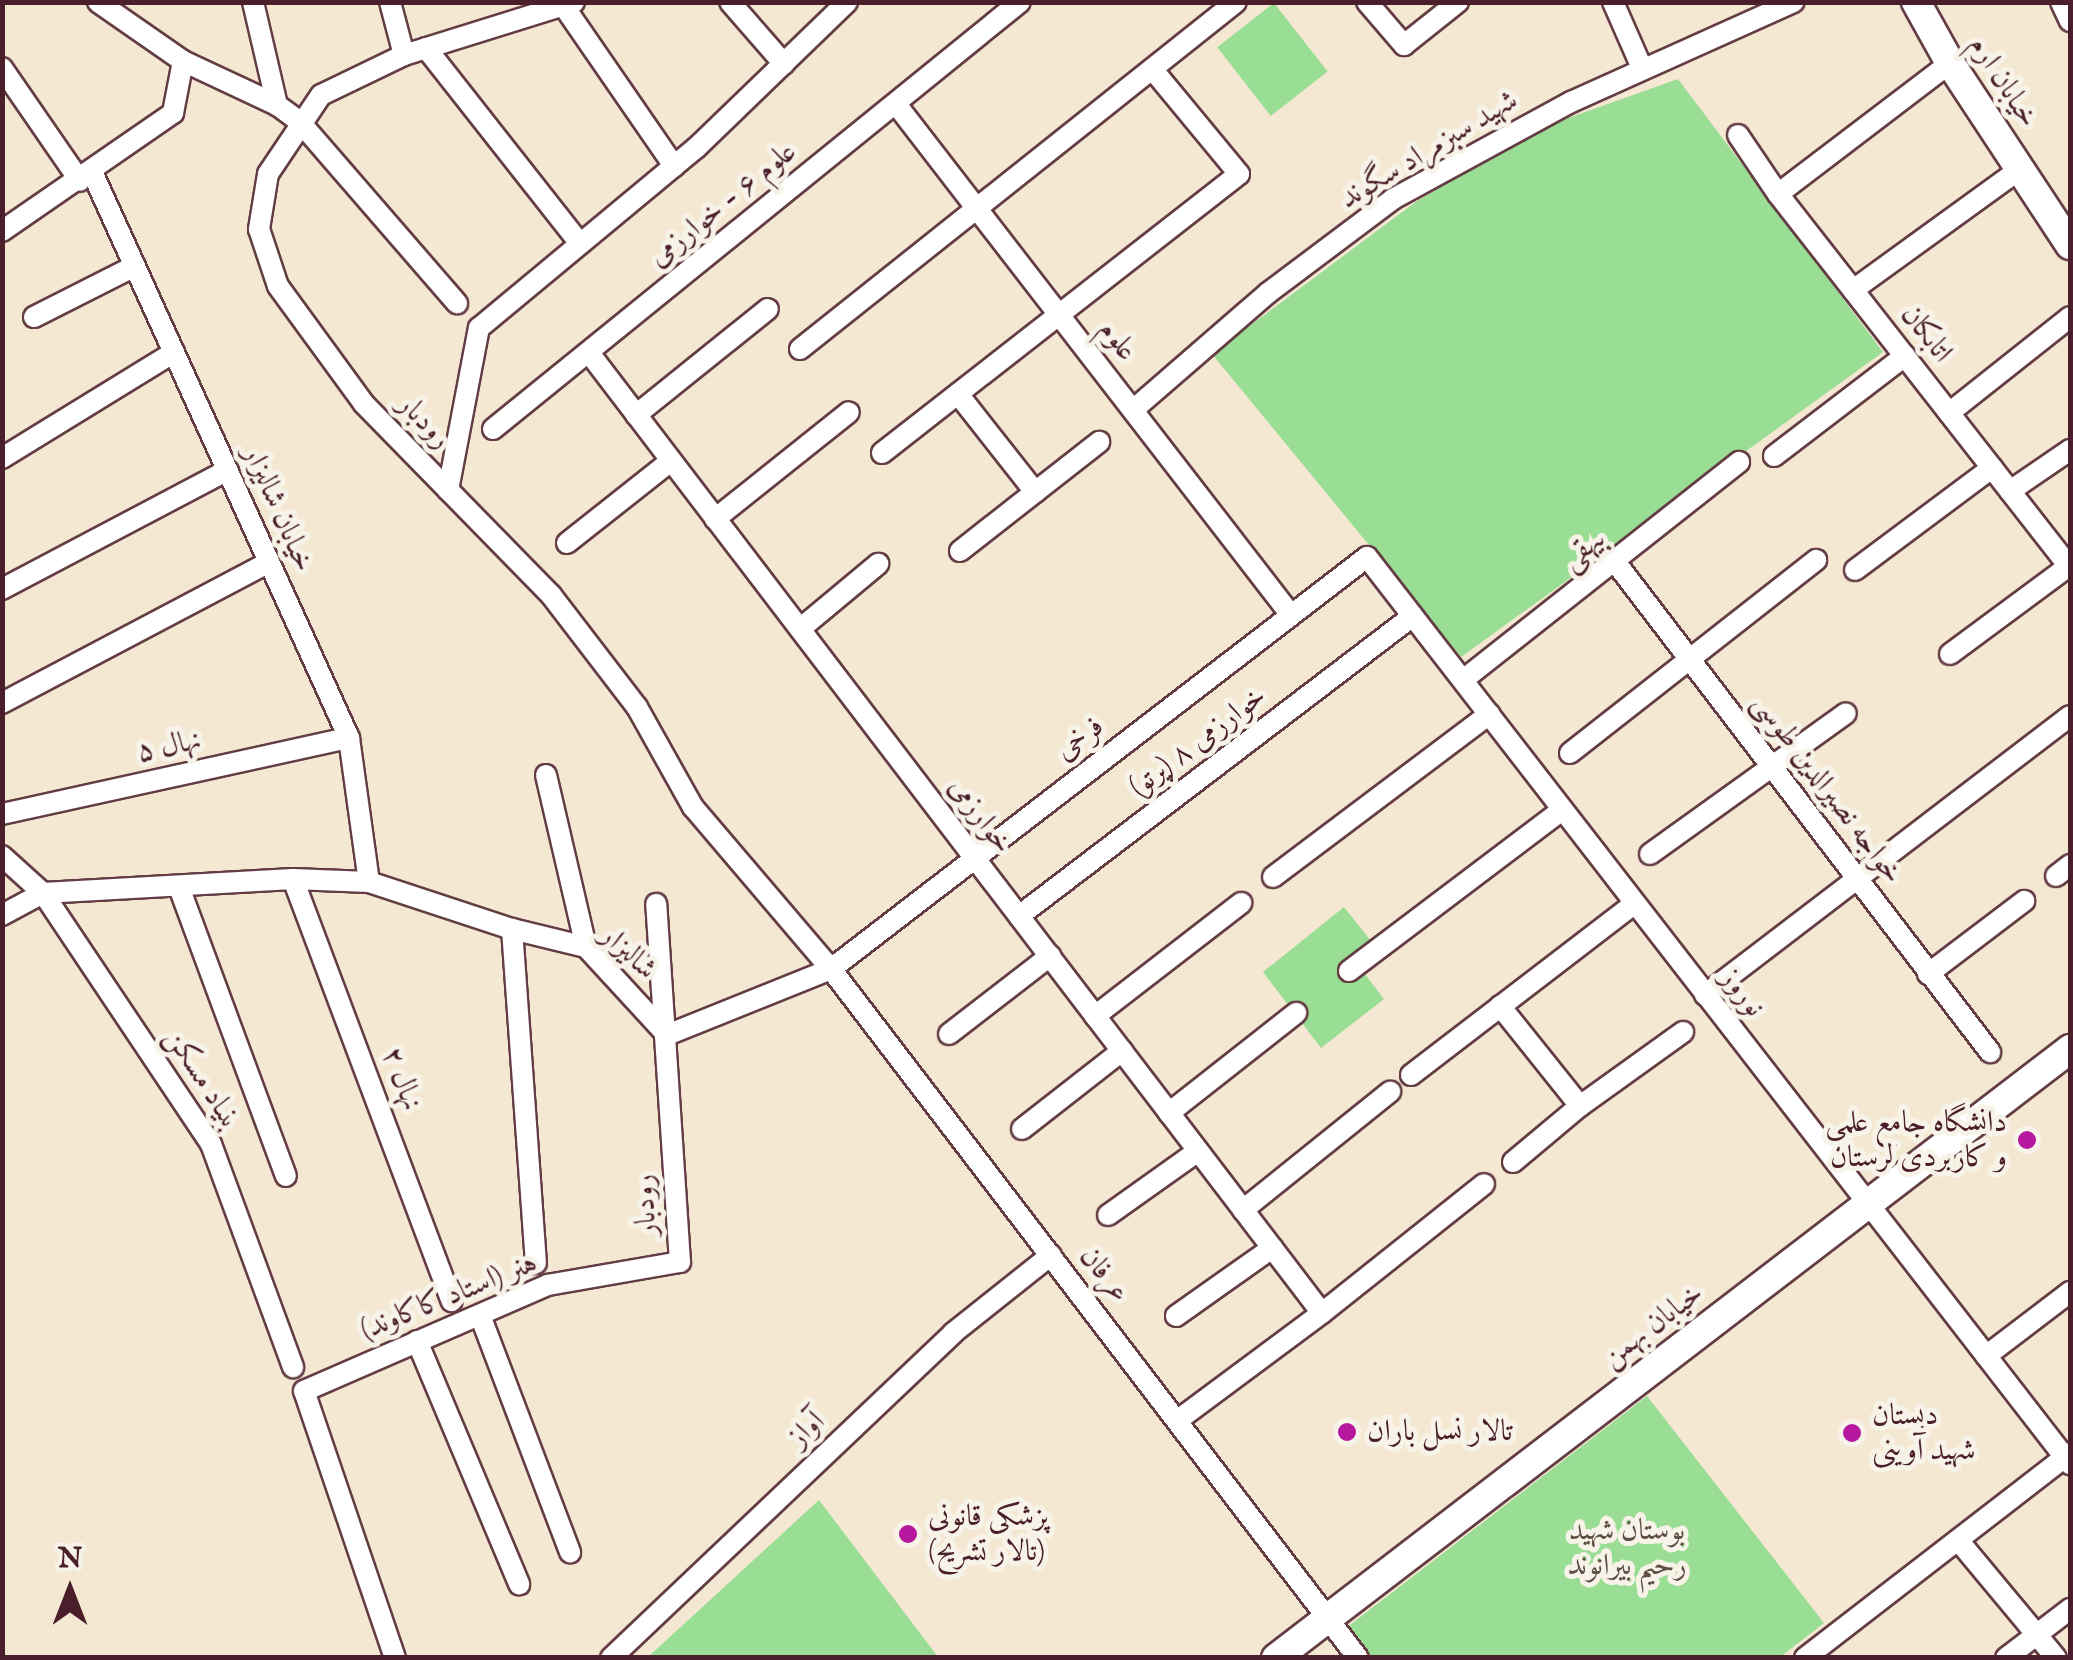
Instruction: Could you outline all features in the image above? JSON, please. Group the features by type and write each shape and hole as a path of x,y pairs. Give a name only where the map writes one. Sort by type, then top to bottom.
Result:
{"street":[{"path":"98,2 183,60 277,105 300,122 457,303"},
{"path":"253,2 277,105"},
{"path":"390,2 404,55"},
{"path":"730,2 784,64"},
{"path":"448,490 479,328 674,166 847,2"},
{"name":"علوم ۶ - خوارزمی","path":"492,429 590,354 1020,2"},
{"path":"800,349 1236,2"},
{"path":"1367,2 1404,45 1458,2"},
{"path":"1613,2 1642,68"},
{"name":"شهید سبزمراد سگوند","path":"1133,410 1268,293 1393,199 1642,68 1794,2"},
{"name":"خیابان ارم","path":"1916,2 1950,63 2020,169 2066,228"},
{"path":"2061,2 2070,21"},
{"path":"568,4 674,166"},
{"name":"رودبار","path":"568,4 524,9 404,55 321,95 268,174 259,229 278,286 364,404 551,595 637,707 693,807 831,969"},
{"path":"426,48 580,244"},
{"path":"2,231 172,113 183,60"},
{"path":"1778,194 1950,63"},
{"name":"خیابان شالیزار","path":"2,68 86,176 135,266 349,738 369,882"},
{"path":"882,453 1239,174 1152,69"},
{"name":"علوم","path":"896,104 1291,615"},
{"name":"اتابکان","path":"1738,135 1778,194 2070,567"},
{"path":"1853,290 2020,169"},
{"path":"34,317 135,266"},
{"path":"636,415 768,309"},
{"path":"1949,413 2070,318"},
{"path":"2,458 174,352"},
{"name":"خوارزمی","path":"590,354 1322,1313"},
{"path":"1774,456 1905,356"},
{"path":"958,394 1036,492"},
{"path":"716,519 849,412"},
{"path":"960,551 1099,442"},
{"path":"2010,491 2070,450"},
{"path":"567,543 671,461"},
{"name":"بیهقی","path":"1462,680 1616,563 1739,462"},
{"path":"1856,570 1992,468"},
{"path":"2,588 228,470"},
{"name":"فرخی","path":"831,969 1367,557"},
{"name":"نوروز","path":"1367,557 2069,1458"},
{"path":"1570,753 1816,560"},
{"path":"2,703 269,562"},
{"name":"خواجه نصیرالدین طوسی","path":"1616,563 1990,1052"},
{"path":"800,629 878,564"},
{"path":"1950,654 2070,567"},
{"name":"خوارزمی ۸ (پرتو)","path":"1019,916 1413,616"},
{"path":"1650,854 1846,712"},
{"path":"1273,877 1489,714"},
{"path":"1706,994 2070,716"},
{"name":"نهال ۵","path":"2,814 349,738"},
{"path":"546,775 586,947"},
{"path":"1349,971 1562,810"},
{"name":"بنیاد مسکن","path":"2,856 43,893 212,1144 293,1367"},
{"name":"شالیزار","path":"43,893 293,879 369,882 512,929 586,947 667,1034"},
{"name":"نهال ۲","path":"293,879 452,1301"},
{"path":"179,887 286,1176"},
{"path":"2,914 43,893"},
{"path":"1928,974 2024,901"},
{"path":"1410,1075 1634,903"},
{"name":"رودبار","path":"656,904 680,1262"},
{"path":"1095,1016 1241,904"},
{"path":"512,929 536,1263"},
{"path":"949,1034 1050,956"},
{"path":"667,1034 831,969"},
{"name":"عرفان","path":"831,969 1358,1658"},
{"path":"1500,1006 1580,1106"},
{"path":"1169,1113 1296,1013"},
{"path":"1513,1162 1580,1106 1682,1032"},
{"name":"خیابان بهمن","path":"1276,1658 1634,1380 1870,1207 2070,1049"},
{"path":"1022,1128 1122,1051"},
{"path":"1243,1210 1390,1092"},
{"path":"1108,1215 1198,1151"},
{"path":"1178,1420 1322,1313 1484,1184"},
{"path":"1176,1316 1272,1248"},
{"name":"آواز","path":"611,1658 953,1333 1051,1255"},
{"name":"هنر (استاد کاکاوند)","path":"395,1658 304,1390 548,1286 680,1262"},
{"path":"1986,1356 2070,1292"},
{"path":"480,1314 570,1552"},
{"path":"417,1341 519,1584"},
{"path":"1805,1658 2069,1458"},
{"path":"1958,1540 2056,1658"},
{"path":"2006,1658 2070,1609"}],"green space":[{"path":"1274,3 1328,72 1271,116 1217,47"},
{"path":"1678,79 1883,352 1461,657 1212,354 1417,201 1543,127"},
{"path":"1344,907 1382,955 1364,973 1384,999 1321,1048 1263,972"},
{"name":"بوستان شهید رحیم بیرانوند","path":"1647,1396 1824,1623 1779,1658 1369,1657 1346,1628"},
{"path":"819,1500 938,1657 648,1657"}],"place":[{"name":"دانشگاه جامع علمی و کاربردی لرستان","path":"2027,1140"},
{"name":"تالار نسل باران","path":"1347,1432"},
{"name":"دبستان شهید آوینی","path":"1852,1433"},
{"name":"پزشکی قانونی (تالار تشریح)","path":"908,1534"}]}
